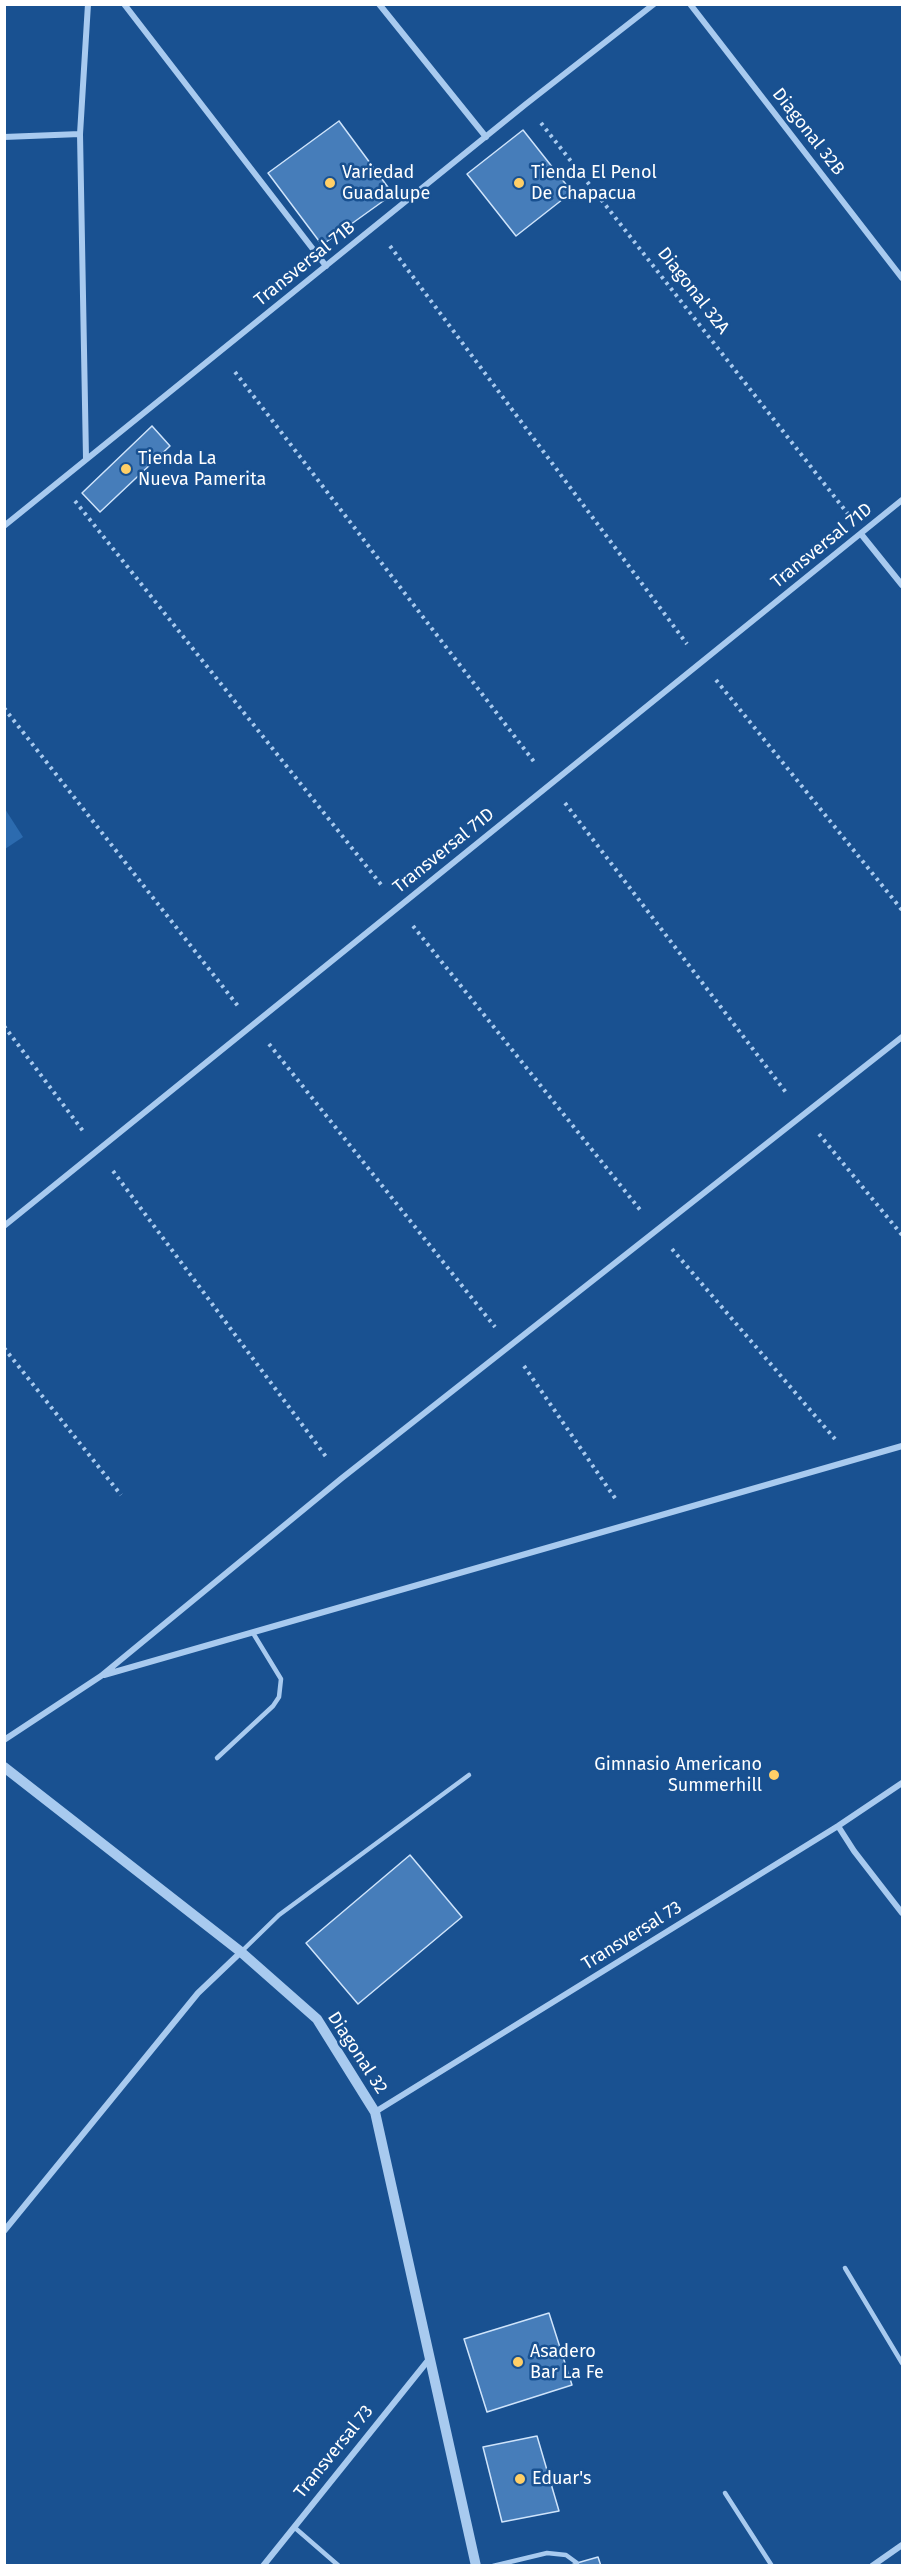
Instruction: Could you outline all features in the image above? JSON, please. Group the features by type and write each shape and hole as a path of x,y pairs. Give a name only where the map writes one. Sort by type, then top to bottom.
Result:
{"street":[{"path":"86,458 80,134 88,4"},
{"path":"124,4 326,266"},
{"path":"379,4 486,137"},
{"name":"Transversal 71B","path":"4,526 526,104 654,4"},
{"name":"Diagonal 32B","path":"690,4 903,278"},
{"path":"4,137 80,134"},
{"name":"Transversal 71D","path":"4,1226 903,500"},
{"path":"861,534 903,585"},
{"path":"4,1740 101,1676 342,1478 903,1037"},
{"path":"101,1676 903,1446"},
{"name":"Diagonal 32","path":"4,1767 241,1952 317,2019 375,2112 476,2565"},
{"name":"Transversal 73","path":"375,2112 838,1826 903,1783"},
{"path":"838,1826 854,1851 903,1913"},
{"path":"4,2231 198,1993 241,1952"},
{"name":"Transversal 73","path":"263,2565 430,2358"},
{"path":"872,2565 903,2545"}],"lane":[{"path":"217,1758 273,1706 282,1688 281,1679 253,1633"},
{"path":"241,1952 279,1915 469,1775"},
{"path":"845,2268 903,2363"},
{"path":"725,2493 772,2565"},
{"path":"294,2527 339,2565"},
{"path":"494,2565 547,2553 566,2555 577,2563"}],"path":[{"name":"Diagonal 32A","path":"526,104 837,497"},
{"path":"376,226 701,663 903,910"},
{"path":"59,480 657,1231 853,1461"},
{"path":"4,708 253,1025 510,1346 632,1524"},
{"path":"4,1026 342,1478"},
{"path":"4,1348 121,1495"}],"shaded area":[{"path":"5,809 23,837 4,849"}],"building":[{"name":"Variedad Guadalupe","path":"339,121 393,194 322,245 268,173"},
{"name":"Tienda El Penol De Chapacua","path":"523,130 572,192 516,236 467,174"},
{"name":"Tienda La Nueva Pamerita","path":"152,426 170,446 100,512 82,493"},
{"path":"410,1855 462,1917 358,2004 306,1943"},
{"name":"Asadero Bar La Fe","path":"549,2313 572,2385 487,2412 464,2339"},
{"name":"Eduar's","path":"537,2436 559,2511 502,2522 483,2447"},
{"path":"598,2557 601,2566 568,2566 577,2563"}],"place":[{"name":"Variedad Guadalupe","path":"330,183"},
{"name":"Tienda El Penol De Chapacua","path":"519,183"},
{"name":"Tienda La Nueva Pamerita","path":"126,469"},
{"name":"Gimnasio Americano Summerhill","path":"774,1775"},
{"name":"Asadero Bar La Fe","path":"518,2362"},
{"name":"Eduar's","path":"520,2479"}]}
